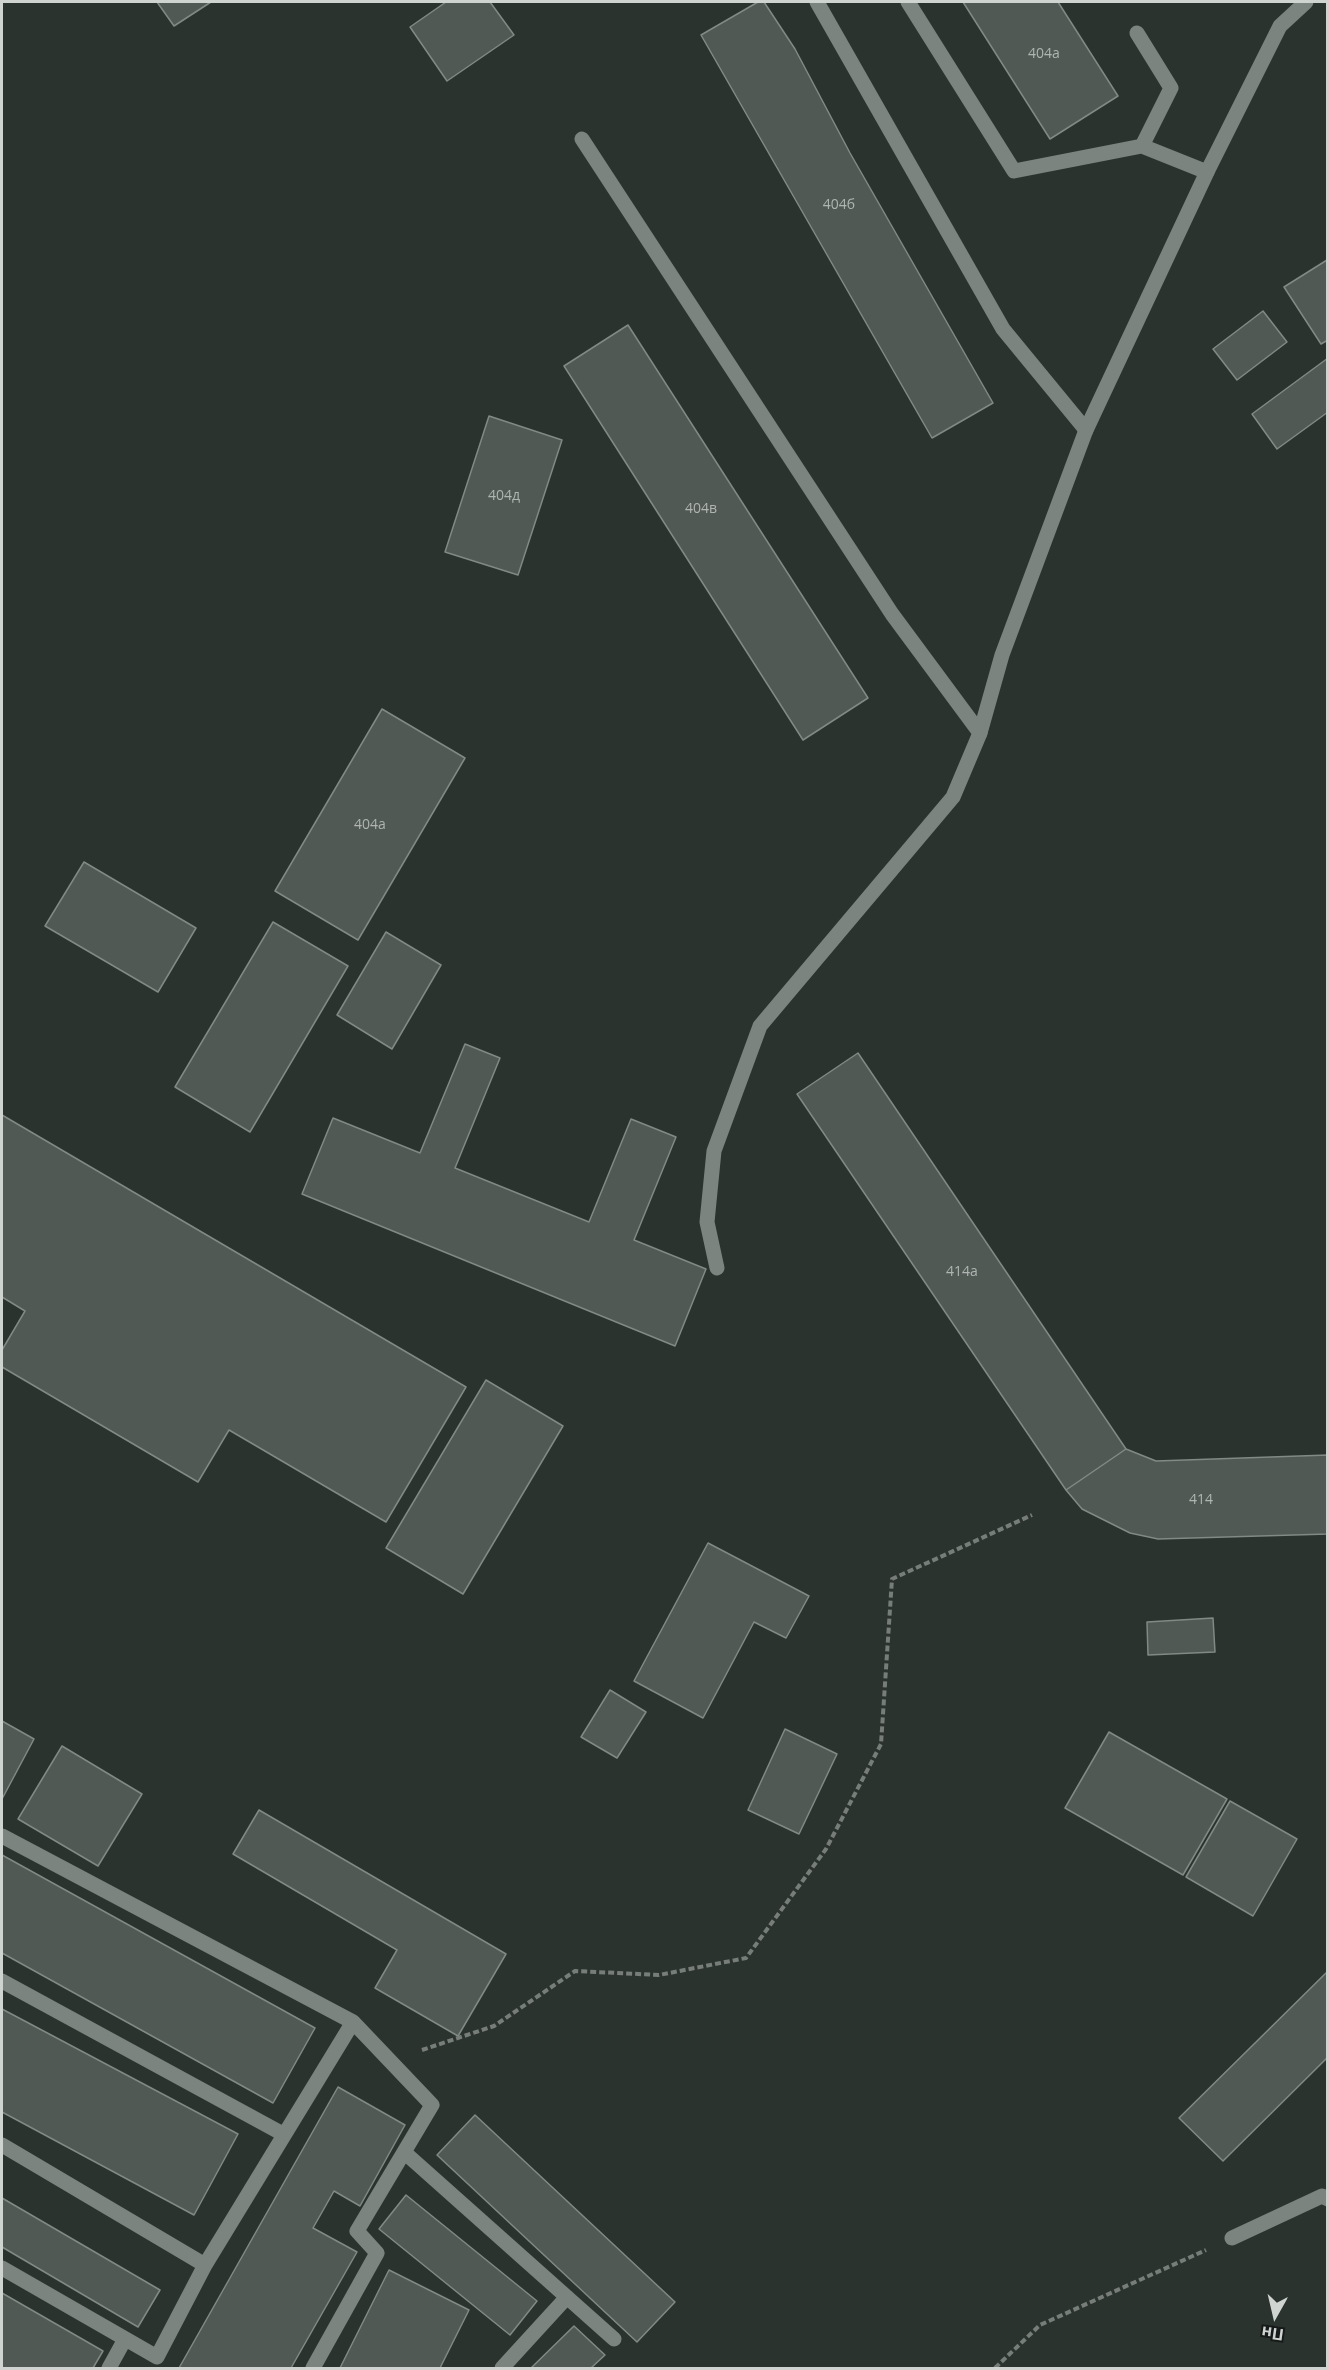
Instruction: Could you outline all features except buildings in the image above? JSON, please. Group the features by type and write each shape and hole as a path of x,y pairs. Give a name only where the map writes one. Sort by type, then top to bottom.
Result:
{"street":[{"path":"817,2 1003,329 1086,430"},
{"path":"908,2 1014,171 1142,146 1207,172"},
{"path":"717,1268 707,1222 714,1151 760,1026 953,797 980,733 1002,655 1086,430 1207,172 1280,26 1306,2"},
{"path":"1137,33 1171,88 1142,146"},
{"path":"582,139 892,614 980,733"},
{"path":"2,1836 353,2022 432,2105 357,2231 377,2253 313,2368"},
{"path":"2,1981 283,2134"},
{"path":"2,2268 157,2357 206,2265 283,2134 353,2022"},
{"path":"2,2145 206,2265"},
{"path":"404,2152 614,2339"},
{"path":"1232,2238 1323,2196 1328,2199"},
{"path":"502,2368 567,2297"},
{"path":"109,2368 126,2339"}],"path":[{"path":"390,2060 495,2026 576,1971 659,1975 746,1958 826,1849 881,1744 892,1579 1032,1515"},
{"path":"994,2368 1040,2325 1232,2238"}]}
